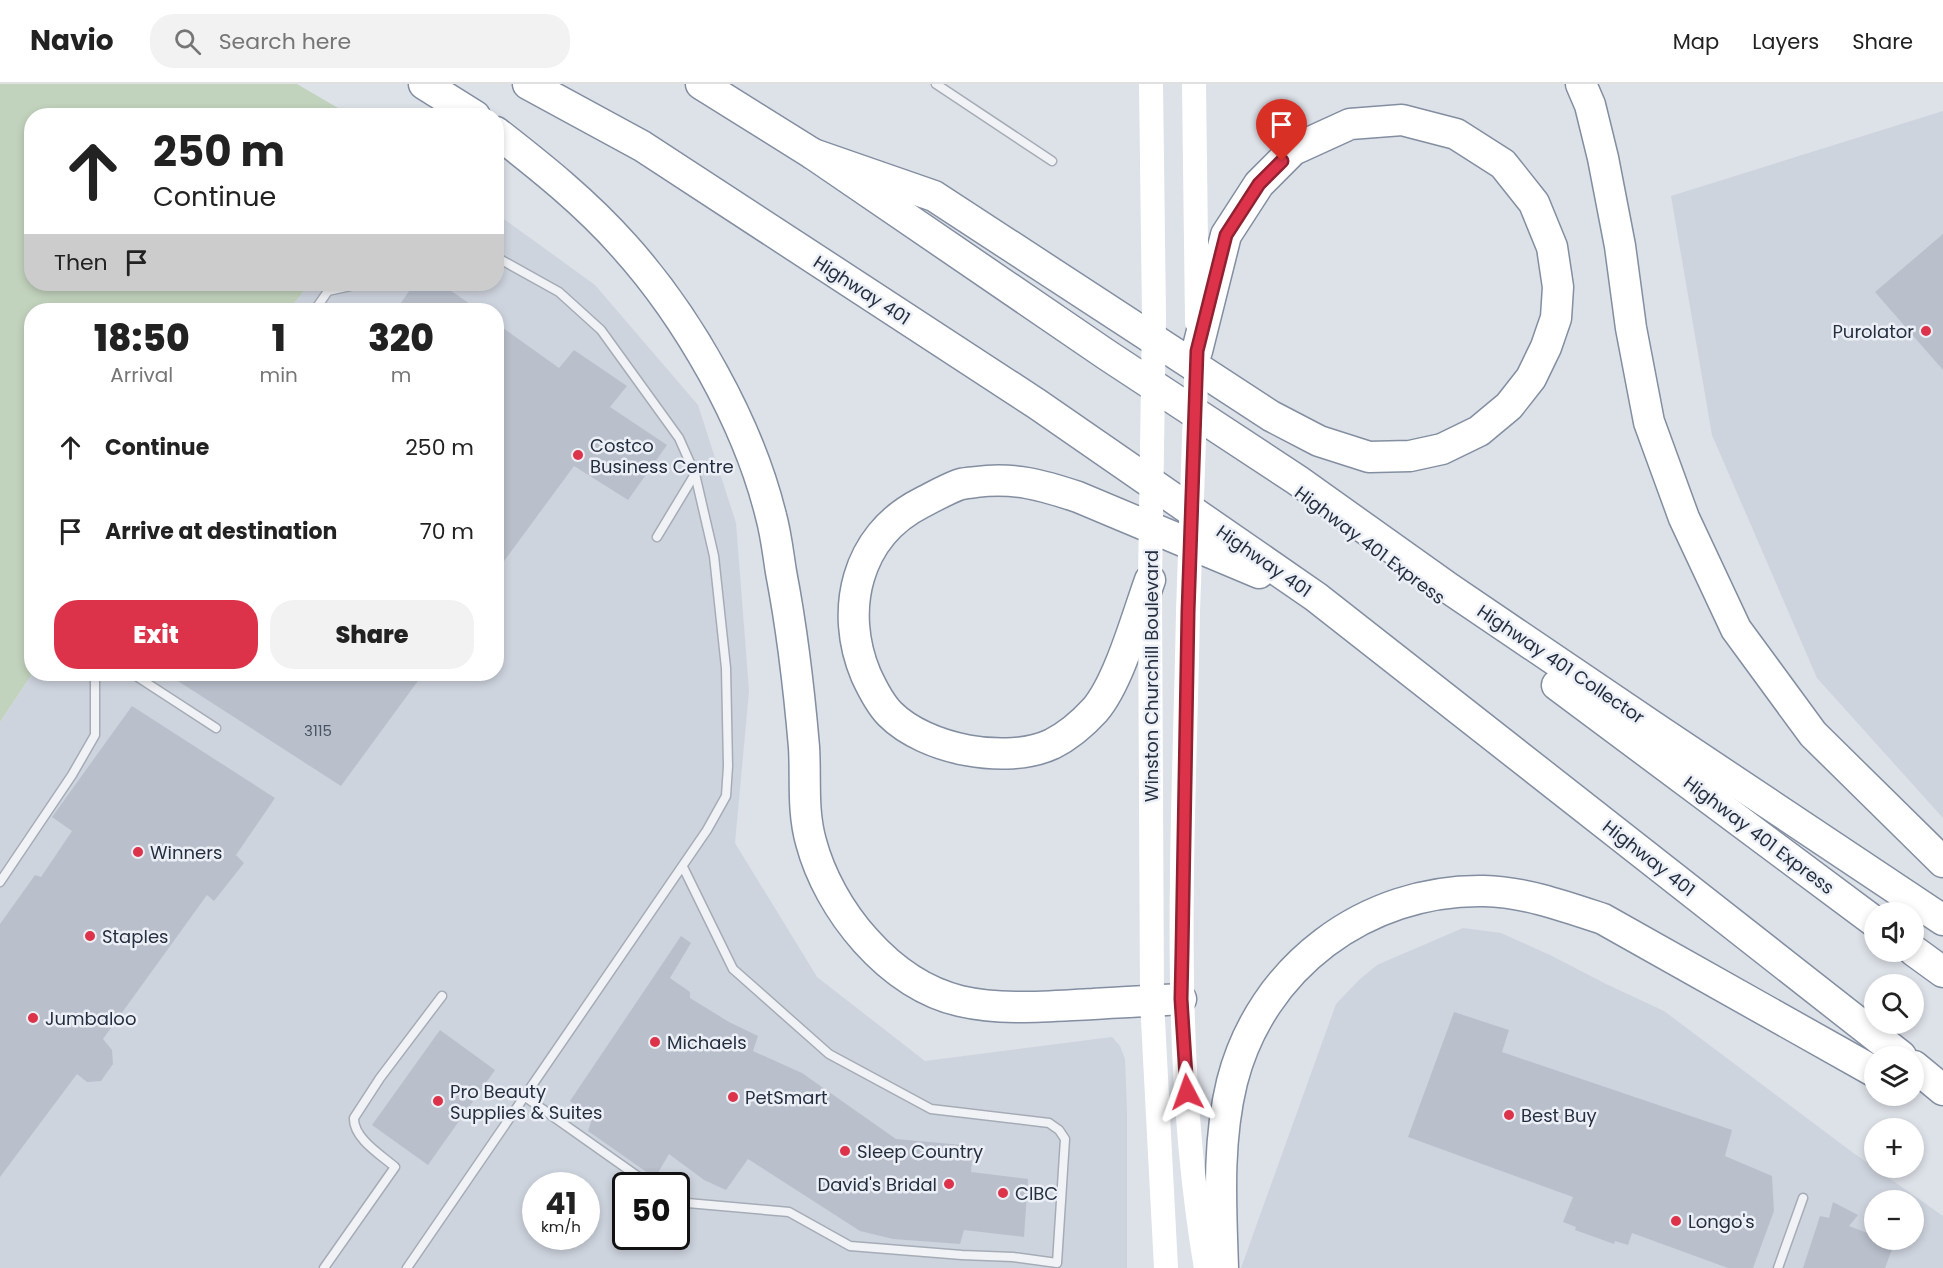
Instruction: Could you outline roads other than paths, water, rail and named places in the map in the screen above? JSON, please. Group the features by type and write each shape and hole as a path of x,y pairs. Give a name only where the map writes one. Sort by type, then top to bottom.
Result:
{"highway":[{"path":"424,84 462,108"},
{"name":"Highway 401","path":"528,84 652,153 1037,404 1316,597 1888,1046"},
{"path":"701,84 813,154 1182,405"},
{"path":"1581,84 1590,105 1603,158 1649,422 1688,528 1736,629 1813,734 1943,862"},
{"path":"813,154 934,196 1271,416 1318,441 1369,457 1410,456 1442,449 1479,431 1509,406 1531,378 1557,318 1558,287 1552,247 1534,203 1503,164 1456,134 1402,120 1350,124 1293,150 1259,184 1226,235 1197,351"},
{"path":"504,138 586,207 625,246 664,296 714,376 751,453 771,516 790,619 804,750 803,796 811,842 829,888 866,941 892,966 926,989 960,1001 1000,1006 1052,1006 1181,999"},
{"name":"Highway 401 Collector","path":"1182,405 1297,480 1450,589 1943,920"},
{"name":"Highway 401 Express","path":"1182,405 1864,914"},
{"path":"1150,580 1124,652 1106,694 1095,710 1073,730 1052,744 1021,753 993,753 932,741 890,714 872,687 859,658 854,624 854,591 871,549 909,510 959,484 989,480 1019,480 1050,488 1078,497 1316,597"},
{"path":"1223,1268 1221,1159 1231,1089 1246,1042 1269,1000 1283,982 1314,951 1351,925 1394,904 1439,893 1485,891 1508,893 1554,903 1603,919 1864,1066"},
{"path":"1924,958 1943,972"},
{"path":"1924,1074 1943,1090"},
{"path":"1924,1100 1943,1110"}],"main road":[{"name":"Winston Churchill Boulevard","path":"1151,84 1154,316 1150,580 1152,1001 1166,1268"},
{"name":"Winston Churchill Boulevard","path":"1194,84 1197,351 1188,612 1181,999 1199,1225 1206,1268"}],"lane":[{"path":"936,84 1053,160"},
{"path":"407,1268 683,867 726,796 728,766 723,631 714,556 695,474 679,438 601,330 559,292 504,261"},
{"path":"657,537 695,474"},
{"path":"0,882 72,775 95,735 95,681"},
{"path":"144,681 216,728"},
{"path":"683,867 733,969 829,1054 931,1109 1049,1123 1059,1130 1065,1139 1057,1266 1013,1257 850,1246 789,1212 690,1204"},
{"path":"324,1268 395,1167 365,1141 356,1130 354,1118 380,1078 442,996"},
{"path":"524,1096 632,1172"},
{"path":"1778,1268 1803,1198"}],"place":[{"name":"Purolator","path":"1926,331"},
{"name":"Costco Business Centre","path":"578,455"},
{"name":"Winners","path":"138,852"},
{"name":"Staples","path":"90,936"},
{"name":"Jumbaloo","path":"33,1018"},
{"name":"Michaels","path":"655,1042"},
{"name":"PetSmart","path":"733,1097"},
{"name":"Pro Beauty Supplies & Suites","path":"438,1101"},
{"name":"Best Buy","path":"1509,1115"},
{"name":"Sleep Country","path":"845,1151"},
{"name":"David's Bridal","path":"949,1184"},
{"name":"CIBC","path":"1003,1193"},
{"name":"Longo's","path":"1676,1221"}]}
